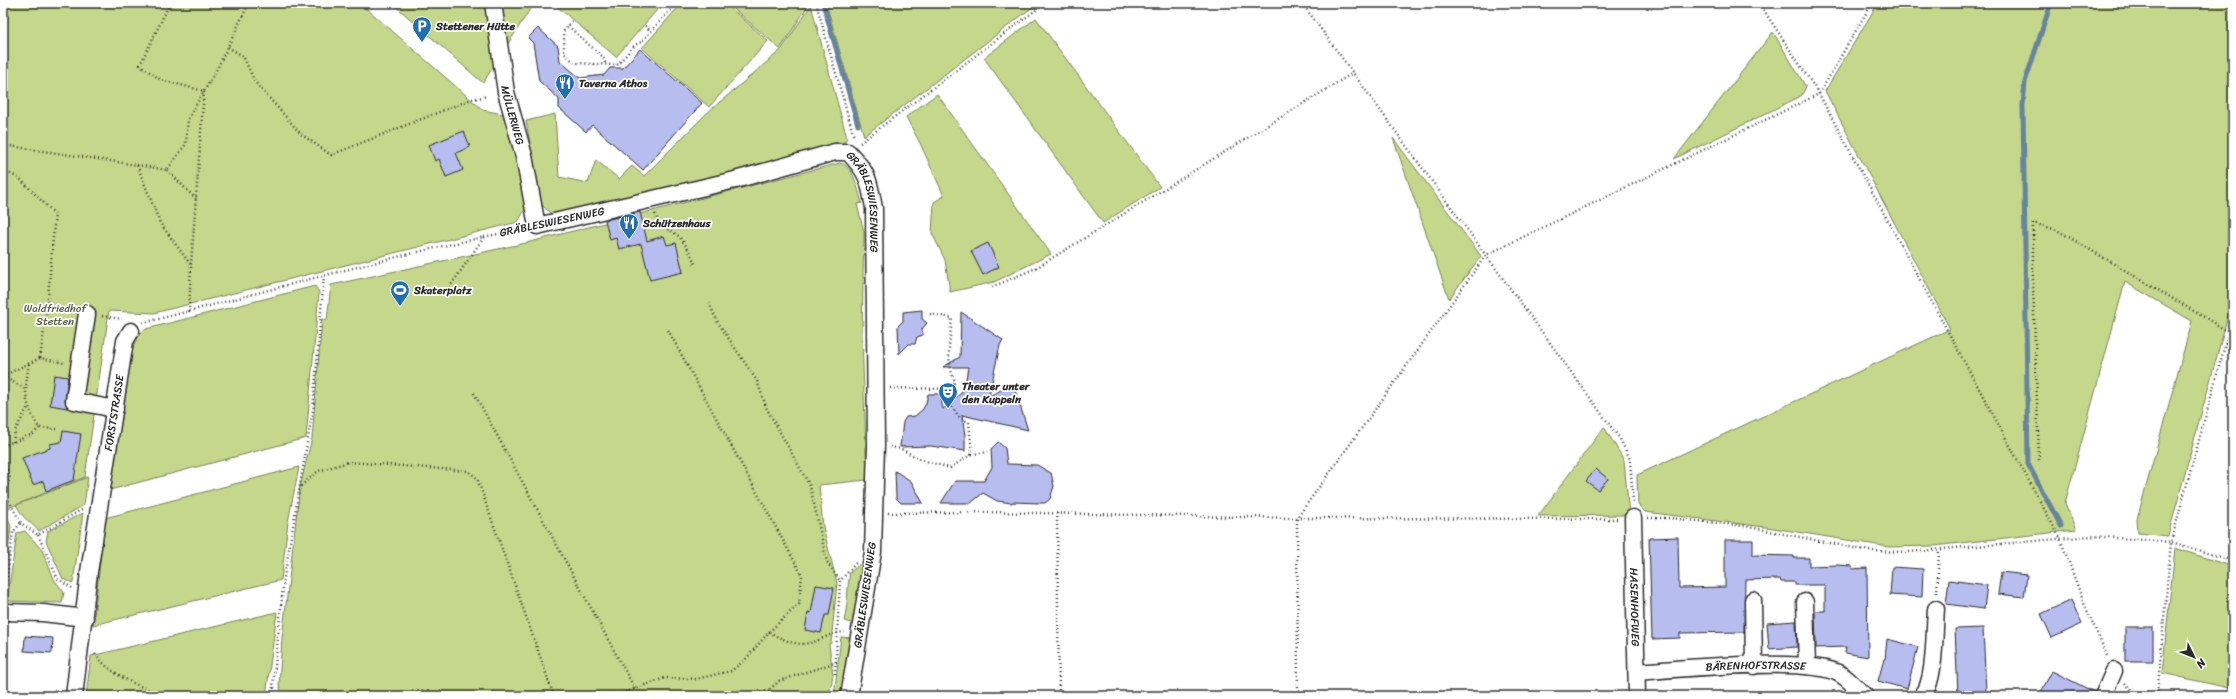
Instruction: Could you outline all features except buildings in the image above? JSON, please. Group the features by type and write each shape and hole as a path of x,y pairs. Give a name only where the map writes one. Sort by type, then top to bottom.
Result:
{"street":[{"name":"MÜLLERWEG","path":"493,3 506,92 524,156 537,226"},
{"name":"GRÄBLESWIESENWEG","path":"537,226 735,180 835,152 848,152 865,169 871,189 874,208 876,445 875,514 873,552 849,696"},
{"path":"87,314 74,401 115,409"},
{"name":"FORSTSTRASSE","path":"74,696 99,511 125,341 131,331"},
{"name":"HASENHOFWEG","path":"1633,518 1637,696"},
{"path":"1753,600 1754,666"},
{"path":"1805,602 1807,666"},
{"path":"1922,696 1926,692 1932,678 1936,609"},
{"path":"3,612 85,618"},
{"name":"BÄRENHOFSTRASSE","path":"1637,672 1754,666 1807,666 1840,674 1865,696"},
{"path":"2103,696 2114,671"}],"path":[{"path":"170,3 140,65 161,80 204,91"},
{"path":"167,170 186,144 188,119 228,47 249,3"},
{"path":"572,21 564,31 564,53 575,63 617,65 634,45 641,42 677,3"},
{"name":"GRÄBLESWIESENWEG","path":"816,3 857,146 1045,3"},
{"path":"1302,3 1620,439 1630,459 1633,518"},
{"path":"1759,3 1819,94 2060,538 2083,601 2114,671 2137,696"},
{"path":"1298,696 1297,518 1486,255 1819,94 1872,3"},
{"path":"568,26 603,57 606,65"},
{"path":"645,26 651,31"},
{"path":"228,47 243,56 255,82 301,134 331,155 472,99 487,96"},
{"path":"992,287 1036,268 1354,73"},
{"path":"189,312 204,91"},
{"path":"3,144 167,170 196,199"},
{"path":"137,165 160,223 191,265"},
{"path":"3,170 19,178 55,214 47,310 40,358"},
{"path":"651,200 658,223 680,237 687,246 696,266"},
{"path":"2039,460 2033,283 2033,223 2056,230 2229,332"},
{"name":"GRÄBLESWIESENWEG","path":"324,276 484,236 537,226"},
{"path":"447,291 484,236"},
{"path":"47,310 122,319 131,331 143,323 324,276 313,410 284,578 272,696"},
{"path":"709,303 717,321 757,381 767,409 810,486 827,562 840,581"},
{"path":"930,314 952,318 948,355 949,368 955,381 946,399 960,418 969,422 972,454"},
{"path":"2157,696 2171,542 2233,316"},
{"path":"614,696 665,678 696,679 730,671 744,661 769,632 799,604 802,575 668,330"},
{"path":"2226,344 2233,347"},
{"path":"3,376 40,358 79,366"},
{"path":"29,364 25,388 28,407 39,428"},
{"path":"3,376 25,388"},
{"path":"875,388 951,389"},
{"path":"474,393 635,689"},
{"path":"12,442 21,416 28,407"},
{"path":"3,446 33,434 39,428 57,429"},
{"path":"876,445 901,449 922,460 950,468 972,454 988,452"},
{"path":"3,458 10,478 4,492 21,523 38,534 58,579 69,587 88,591"},
{"path":"300,487 318,471 349,462 474,473 554,696"},
{"path":"38,534 83,508 99,511"},
{"path":"875,514 929,512 1297,518 1669,518 1744,526 1870,551 1939,550 2091,536 2171,542 2217,554 2233,561"},
{"path":"1058,513 1059,696"},
{"path":"3,602 13,532 21,523"},
{"path":"1936,609 1939,550"},
{"path":"835,676 840,581 850,568 873,552"},
{"path":"769,632 797,645 815,642 837,632 860,633"},
{"path":"82,638 102,663 118,674 146,689 166,696"},
{"path":"749,696 769,690 779,681 836,662"},
{"path":"274,685 276,696"},
{"path":"769,690 772,696"},
{"path":"727,696 731,694 734,696"}],"green space":[{"name":"Waldfriedhof Stetten","path":"3,3 360,3 483,110 508,115 528,204 518,222 154,313 109,311 85,477 3,510"},
{"path":"392,3 534,3 483,83"},
{"path":"553,3 663,3 616,57"},
{"path":"682,3 725,3 768,41 709,107 642,48"},
{"path":"727,3 808,3 809,4 780,49"},
{"path":"826,3 1038,3 864,136"},
{"path":"1878,3 2233,3 2233,297 2168,536 2138,533 2137,519 2192,321 2125,282 2065,503 2076,530 1934,546 1889,547 1773,528 1645,512 1638,505 1637,475 1950,329 1825,91"},
{"path":"811,5 847,138 843,144 561,216 550,213 541,204 526,121 555,114 559,177 588,183 596,160 619,179 632,166 644,176 707,113 781,50"},
{"path":"1036,18 1160,187 1103,223 984,58"},
{"path":"1773,32 1806,87 1801,96 1674,159"},
{"path":"937,94 1051,254 994,282 950,292 945,260 932,233 934,202 944,196 920,143 906,117"},
{"path":"1393,138 1481,256 1449,299"},
{"path":"840,163 849,169 855,179 862,203 857,204 864,232 862,335 867,480 819,485 823,527 837,583 831,643 829,644 833,675 829,696 283,696 279,685 282,638 300,486 312,438 322,319 327,320 331,285 526,243"},
{"path":"315,286 319,292 306,438 110,490 133,339 146,329"},
{"path":"1604,427 1624,460 1629,515 1538,516"},
{"path":"299,467 288,522 281,580 93,625 105,518"},
{"path":"88,477 84,505 39,531 23,516 16,505"},
{"path":"6,511 11,527 3,585 3,512"},
{"path":"83,513 73,583 63,579 46,541 48,531"},
{"path":"25,531 42,550 55,581 64,592 62,603 7,601 17,533"},
{"path":"2175,548 2233,567 2233,689 2162,673"},
{"path":"863,562 854,624 844,621 849,578 850,572"},
{"path":"277,612 266,696 86,696 91,656"},
{"path":"841,637 851,638 843,696 834,696"}],"waterway":[{"path":"823,3 858,125"},
{"path":"2051,3 2025,82 2023,105 2028,464 2061,526"}],"place":[{"name":"Stettener Hütte","path":"422,43"},
{"name":"Taverna Athos","path":"565,100"},
{"name":"Schützenhaus","path":"629,240"},
{"name":"Skaterplatz","path":"400,307"},
{"name":"Theater unter den Kuppeln","path":"948,409"}]}
